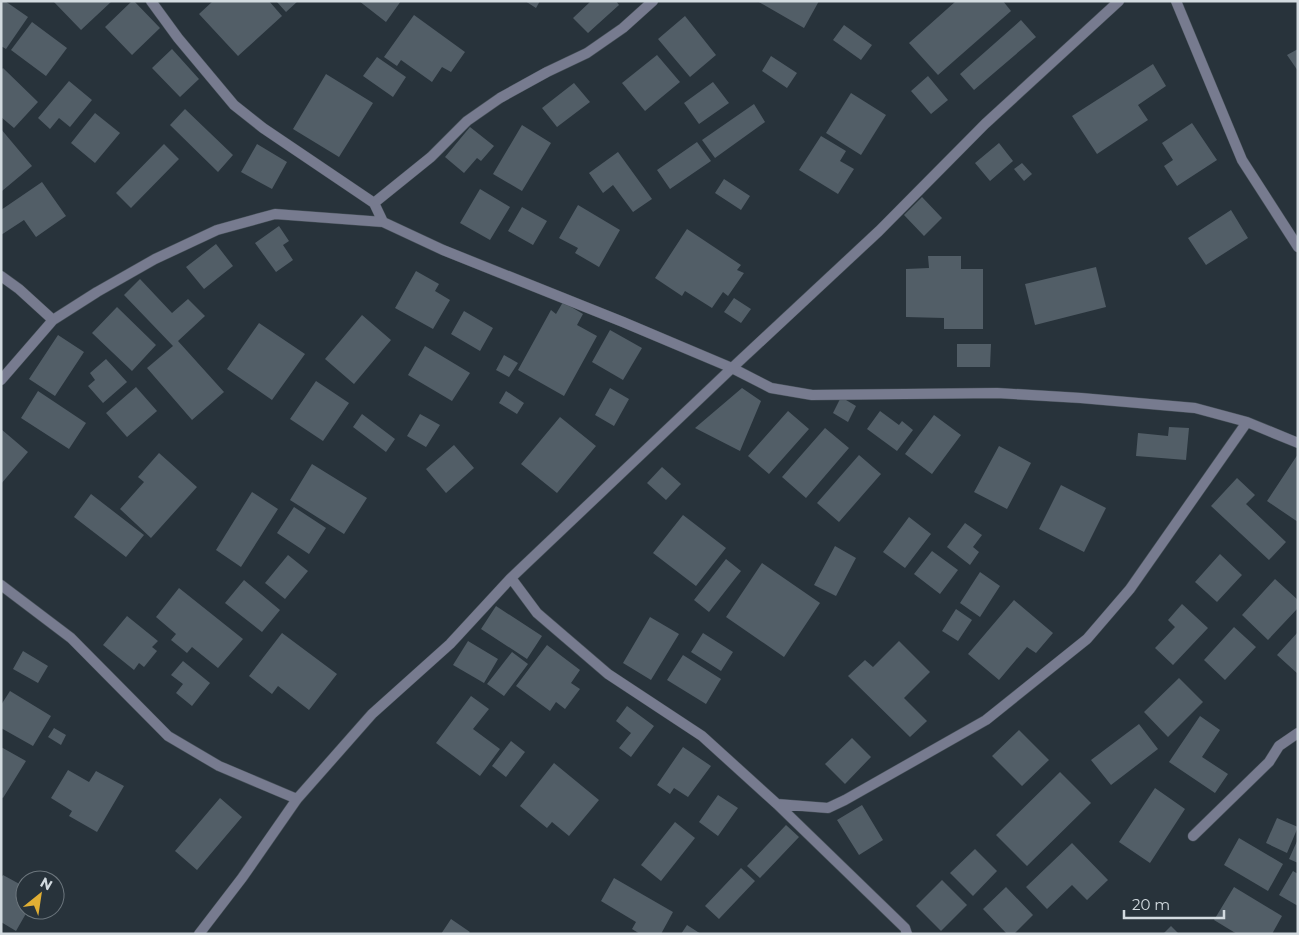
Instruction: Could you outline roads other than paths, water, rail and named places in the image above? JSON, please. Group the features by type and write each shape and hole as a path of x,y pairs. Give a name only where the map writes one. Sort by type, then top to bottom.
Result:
{"street":[{"path":"151,1 178,38 234,105 263,128 374,203 382,222"},
{"path":"374,203 431,157 467,121 508,94 547,72 587,53 623,28 653,1"},
{"path":"199,934 242,878 297,799 372,714 450,644 511,578 879,231 986,124 1119,1"},
{"path":"1176,1 1242,160 1298,247"},
{"path":"1,380 53,320 97,292 155,259 217,230 275,214 382,222 443,250 624,322 732,368 771,388 812,395 996,393 1195,408 1247,422 1298,443"},
{"path":"1,276 19,289 53,320"},
{"path":"777,804 828,808 845,800 986,720 1087,639 1130,589 1247,422"},
{"path":"511,578 537,613 608,674 702,736 777,804 905,928 907,934"},
{"path":"1,585 71,638 168,736 219,766 297,799"},
{"path":"1192,836 1269,762 1279,746 1298,733"}]}
